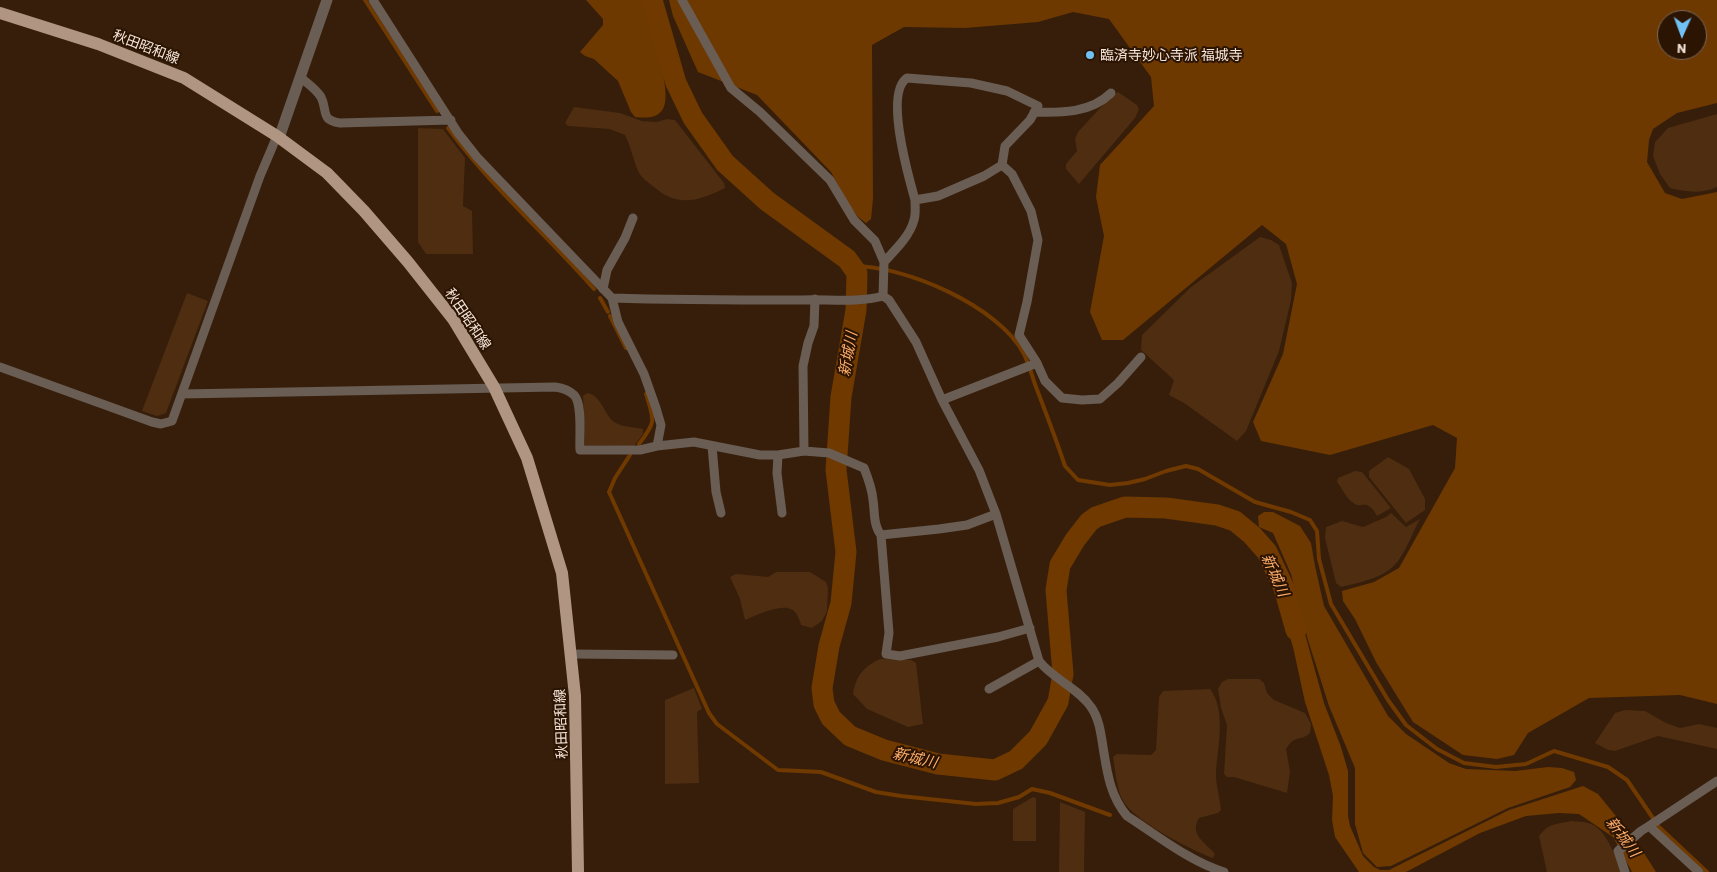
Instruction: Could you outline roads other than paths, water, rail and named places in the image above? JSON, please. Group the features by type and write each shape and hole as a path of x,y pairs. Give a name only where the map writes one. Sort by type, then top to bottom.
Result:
{"main road":[{"name":"秋田昭和線","path":"0,13 98,44 184,78 278,137 326,173 377,226 454,320 494,387 527,458 562,573 575,696 578,872"}],"street":[{"path":"0,367 161,424 172,421 260,176 278,137 327,0"},
{"path":"373,0 458,133 477,157 612,298 618,322 644,374 656,408 661,425 657,446"},
{"path":"682,0 732,88 760,112 830,180 854,220 875,241 884,262 884,282 879,297"},
{"path":"300,77 321,97 326,118 330,122 451,120"},
{"path":"884,262 907,235 914,220 916,200 902,151 899,130 898,105 900,87 904,81 907,78 971,83 1007,91 1038,106 1030,120 1005,146 1002,165 984,176 938,196 916,200"},
{"path":"1034,112 1082,110 1096,105 1111,93"},
{"path":"1002,165 1012,174 1031,211 1038,240 1028,302 1019,335 1037,363 1045,382 1062,398 1100,399 1118,383 1141,357"},
{"path":"604,289 607,270 625,238 633,218"},
{"path":"612,298 846,300 879,297 889,300 916,342 942,400 979,470 996,514 1039,661 1046,670 1091,707 1101,730 1111,790 1120,808 1127,816 1187,856 1210,868 1224,872"},
{"path":"804,451 803,366 814,326 815,300"},
{"path":"942,400 1037,363"},
{"path":"182,394 555,387 564,388 574,395 579,404 580,450 640,450 694,442 760,455 778,455 804,451 829,453 864,468 870,482 876,529 881,535 889,633 886,654 900,656 998,637 1030,628"},
{"path":"712,446 716,492 721,513"},
{"path":"778,455 777,473 782,513"},
{"path":"881,535 967,524 996,514"},
{"path":"572,654 673,654"},
{"path":"989,689 1039,661"},
{"path":"1626,872 1618,851 1622,847 1641,831 1717,782"},
{"path":"1653,824 1698,872"}],"water":[{"path":"1296,601 1324,703 1348,771 1348,816 1350,826 1363,856 1374,867 1380,870 1389,870 1509,810 1583,786 1598,794 1637,842 1656,872 1632,872 1613,837 1579,814 1559,813 1526,816 1480,833 1406,872 1359,872 1335,837 1332,820 1333,796 1329,775 1305,702 1293,647 1280,604"}],"waterway":[{"path":"365,0 437,111"},
{"name":"新城川","path":"652,0 676,83 693,118 725,163 767,201 847,259 857,273 856,310 841,397 836,470 846,552 841,603 829,646 822,688 824,704 831,718 850,736 884,750 938,764 995,770 1016,760 1038,738 1058,702 1063,674 1056,590 1060,565 1075,540 1089,522 1096,517 1125,507 1166,508 1217,515 1235,521 1252,535 1267,552 1284,588 1296,630"},
{"path":"448,128 501,191 594,289"},
{"path":"852,266 897,273 923,281 972,305 994,320 1012,336 1026,358 1065,466 1078,480 1110,485 1128,483 1186,466 1198,469 1255,502 1291,512 1310,520 1317,531 1319,559 1331,604 1388,700 1406,725 1437,749 1464,763 1496,767 1526,764 1554,751 1608,767 1627,780 1659,827 1707,872"},
{"path":"600,298 608,312"},
{"path":"610,316 626,348"},
{"path":"639,444 649,430 652,420 646,394"},
{"path":"630,455 615,478 609,492 709,713 717,724 778,770 821,772 876,792 976,804 998,803 1019,797 1032,789 1050,793 1110,815"}],"place":[{"name":"臨済寺妙心寺派 福城寺","path":"1090,55"}]}
